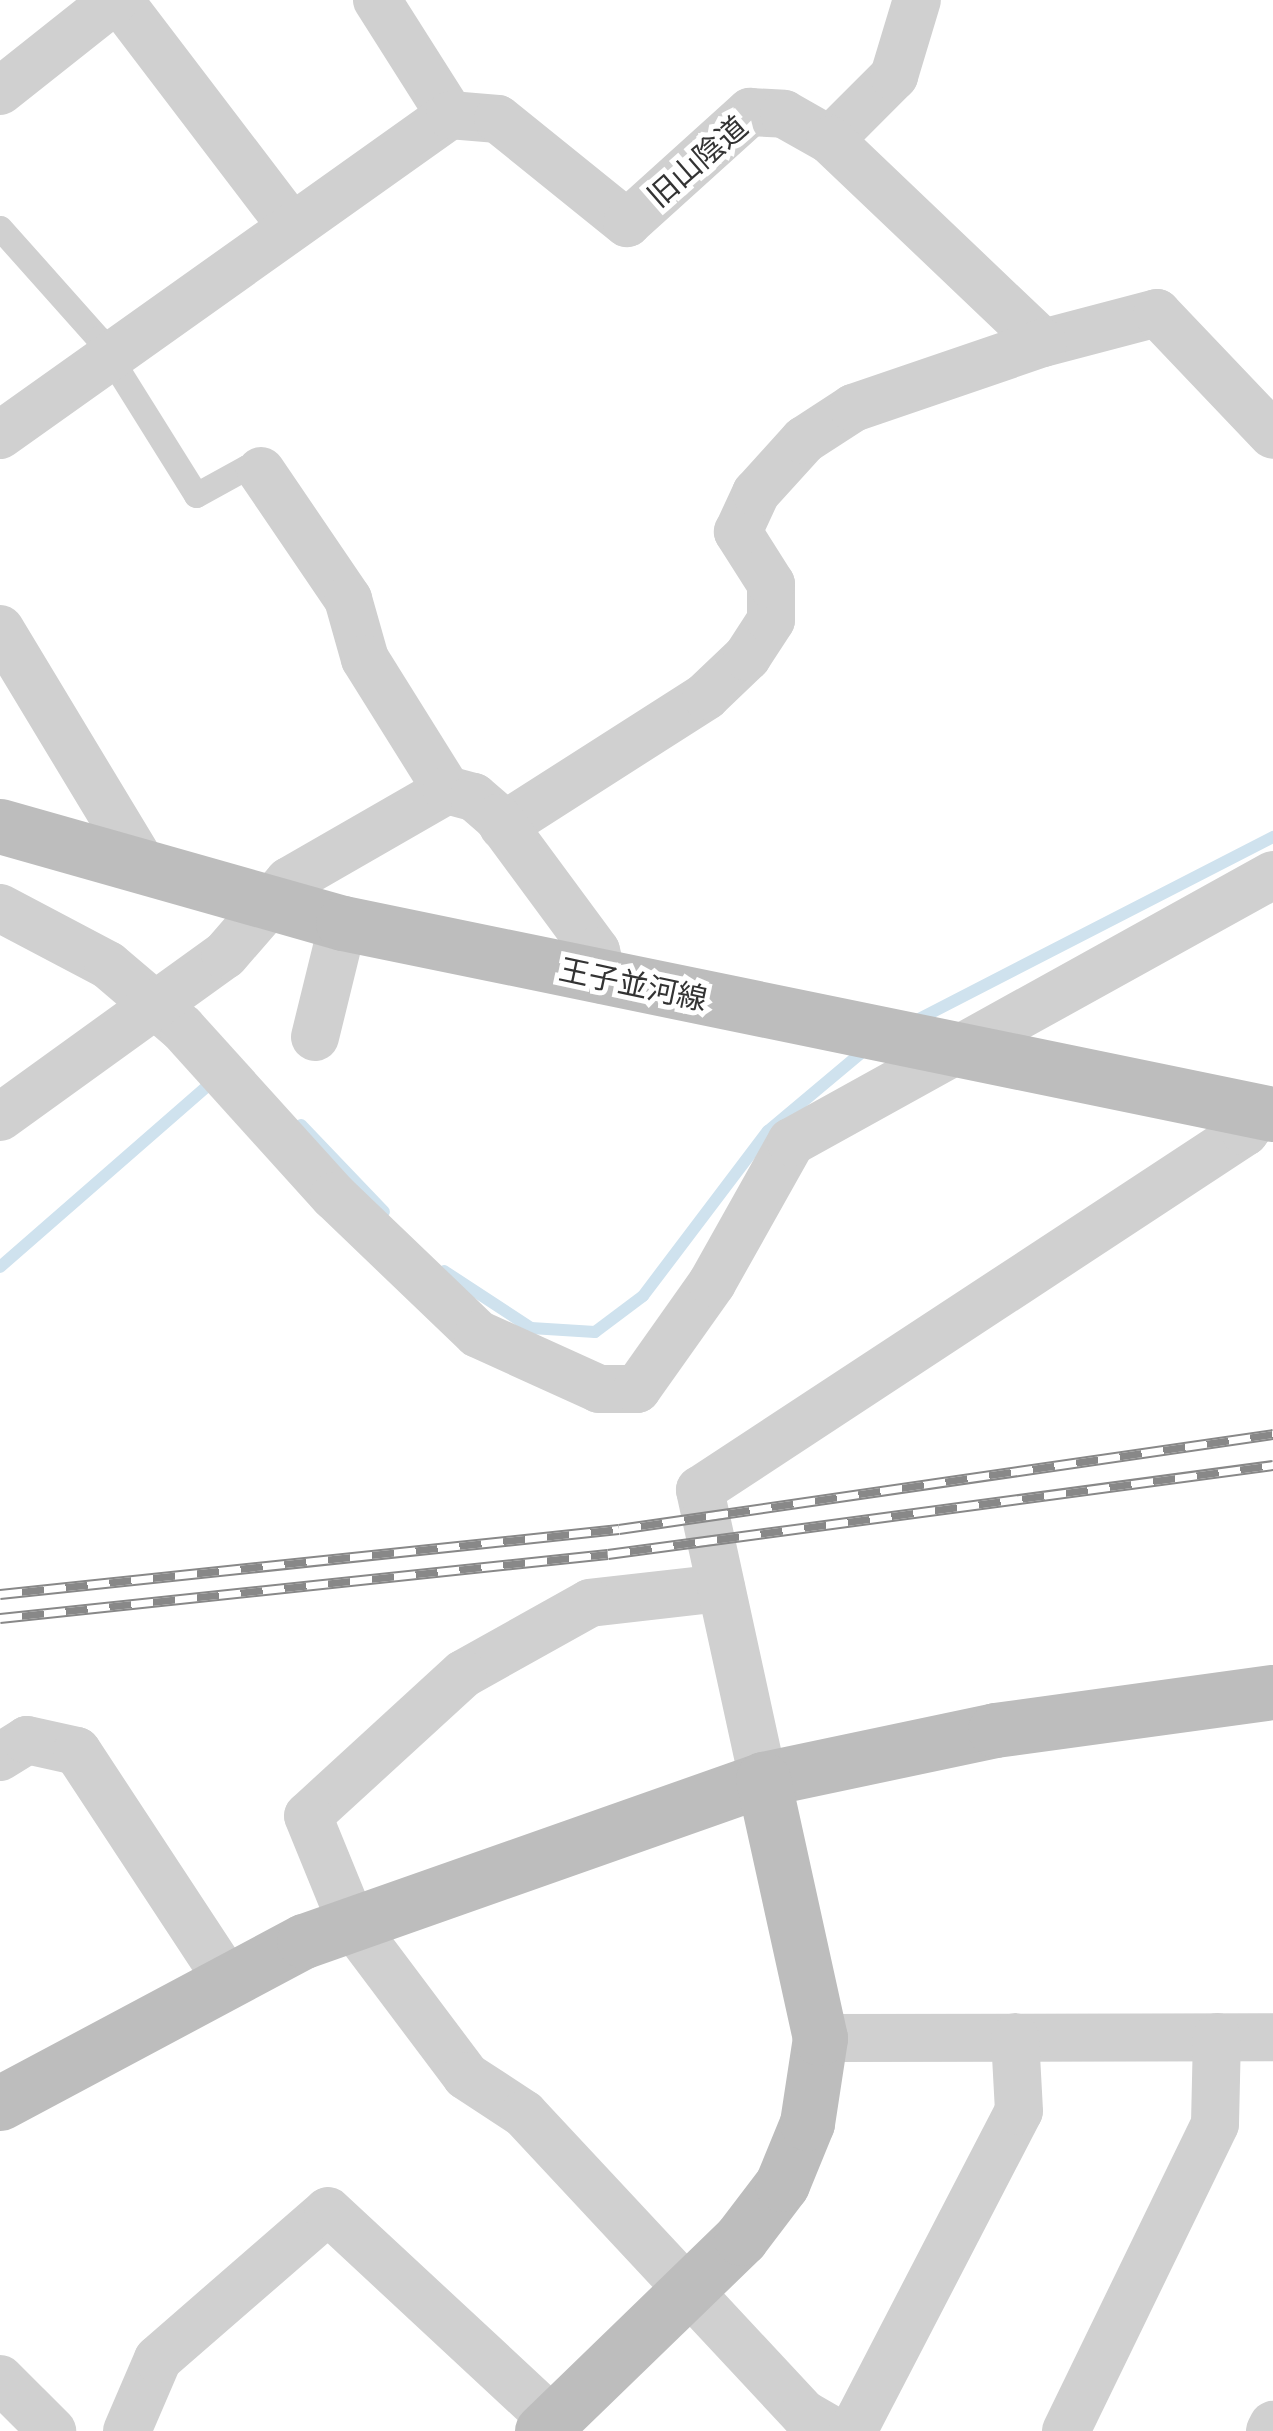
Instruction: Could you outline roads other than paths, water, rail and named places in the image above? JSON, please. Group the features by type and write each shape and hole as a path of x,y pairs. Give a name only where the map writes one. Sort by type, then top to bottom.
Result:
{"street":[{"path":"0,91 117,0 292,227"},
{"path":"0,434 450,116 377,0"},
{"path":"830,140 894,76 917,0"},
{"name":"旧山陰道","path":"450,116 498,119 628,223 750,112 784,114 830,140 1043,342"},
{"path":"504,826 706,696 747,658 772,620 771,584 738,532 756,492 804,440 853,408 1043,342 1157,313 1273,436"},
{"path":"261,471 348,598 365,659 447,790"},
{"path":"0,629 142,864"},
{"path":"0,1117 225,955 271,902 324,856 447,790 474,797 504,826 596,950 603,980"},
{"name":"王子並河線","path":"0,826 343,923 603,980 1267,1112"},
{"path":"0,908 108,965 155,1005 438,1302 478,1334 599,1389 637,1389 663,1358 792,1142 951,1050 1273,876"},
{"path":"315,1037 343,923"},
{"path":"127,2431 158,2359 328,2211 547,2426 688,2292 782,2184 807,2124 820,2038 700,1490 1245,1132 1267,1112"},
{"path":"721,1588 590,1603 462,1674 394,1731 308,1816 352,1924 466,2076 524,2114 804,2414 834,2431"},
{"path":"0,2103 228,1979 352,1924 764,1779 995,1730 1273,1692"},
{"path":"0,1757 27,1740 77,1751 228,1979"},
{"path":"853,2431 1019,2111 1015,2037"},
{"path":"1066,2431 1216,2124 1217,2037"},
{"path":"820,2038 1273,2037"},
{"path":"4,2393 52,2431"}],"lane":[{"path":"0,228 106,359 196,494 247,468 261,471"}],"waterway":[{"path":"915,1021 1273,837"},
{"path":"444,1271 531,1328 595,1332 643,1296 768,1131 867,1048"},
{"path":"0,1267 214,1080"},
{"path":"301,1125 384,1212"}],"railway":[{"path":"0,1594 619,1529 1273,1434"},
{"path":"0,1618 608,1554 1273,1465"}]}
